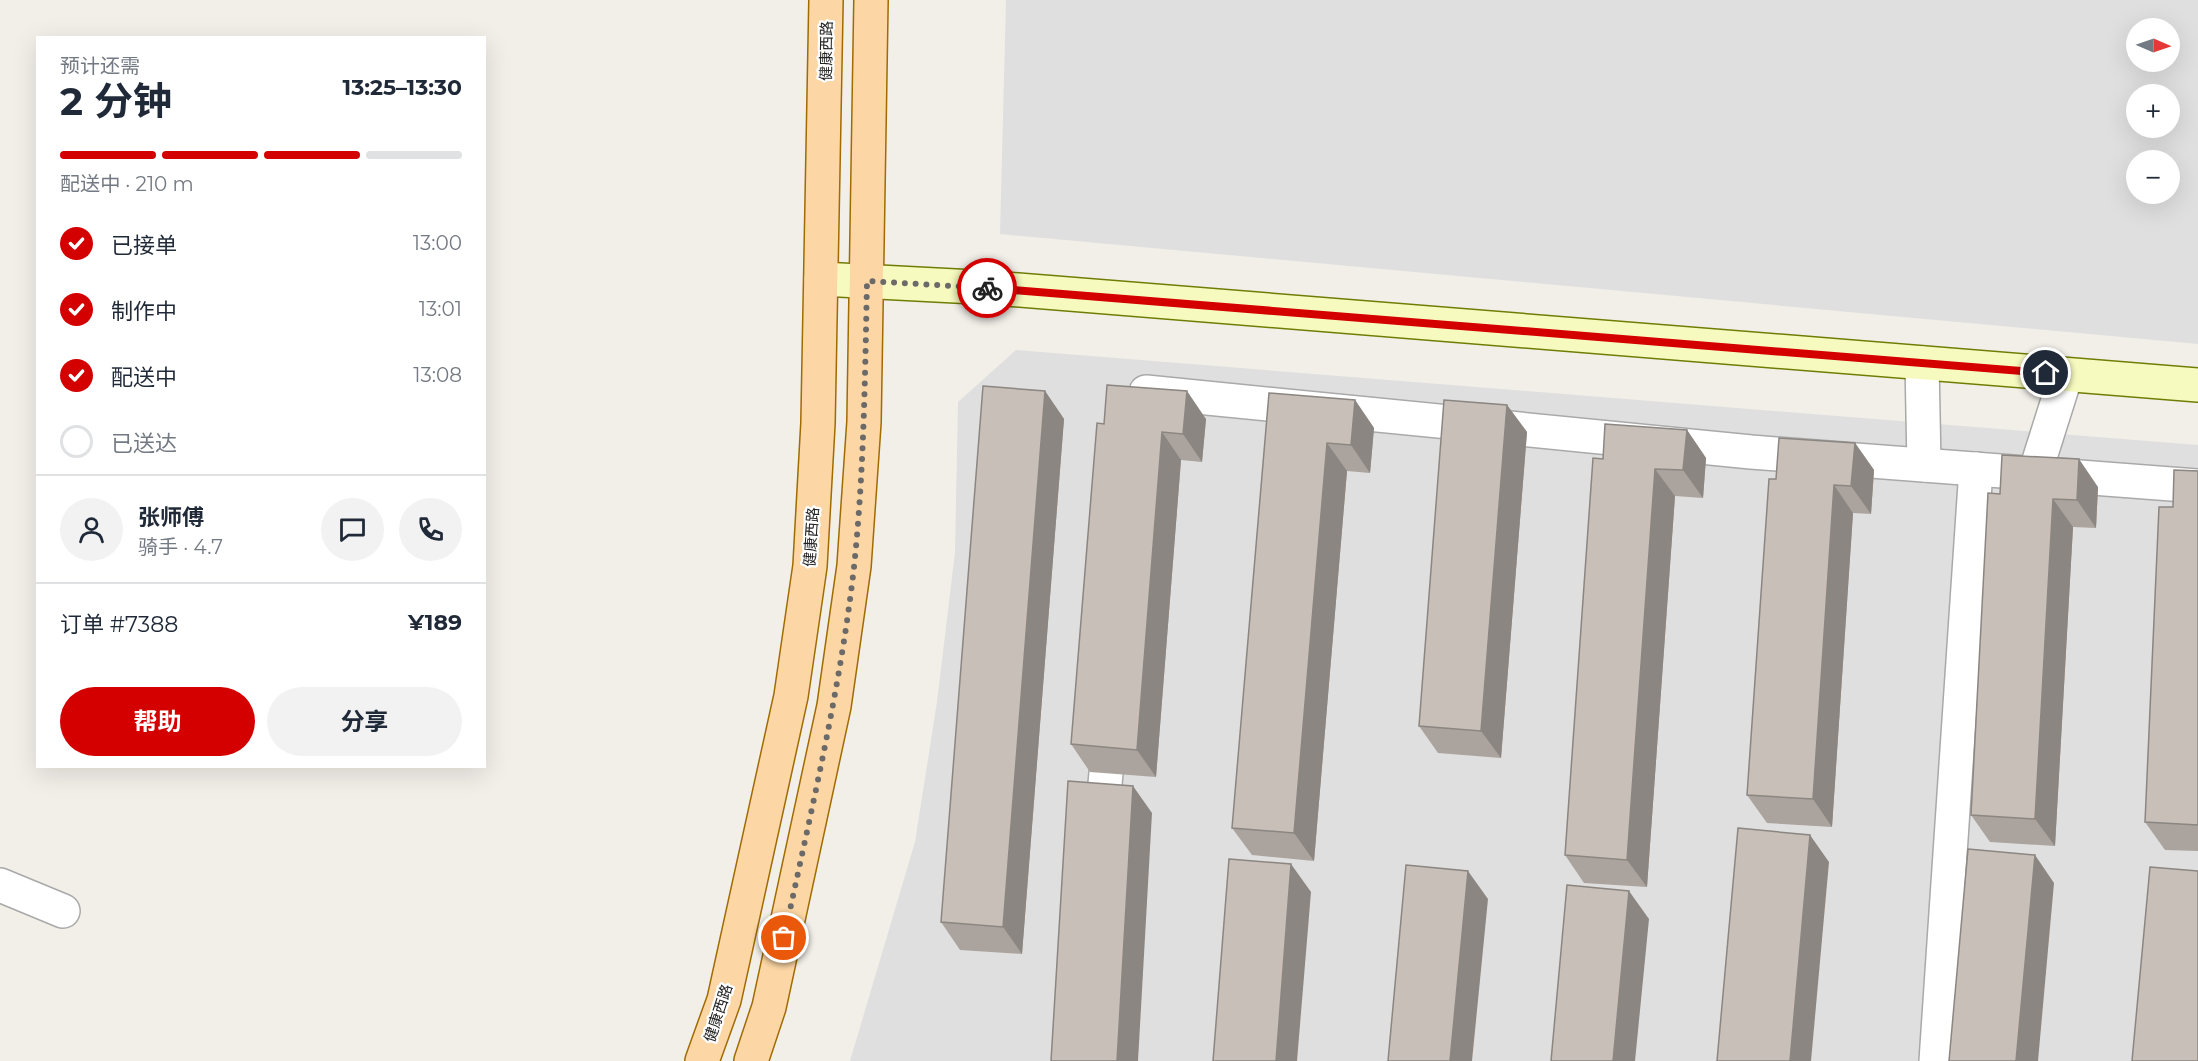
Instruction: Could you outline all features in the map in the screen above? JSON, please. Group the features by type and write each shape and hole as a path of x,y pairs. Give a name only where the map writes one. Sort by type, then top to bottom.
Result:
{"main road":[{"name":"健康西路","path":"702,1061 724,1000 791,696 810,566 818,423 826,0"},
{"path":"751,1061 769,1007 834,706 854,566 864,422 871,0"}],"street":[{"path":"821,279 1018,290 2198,385"},
{"path":"1922,363 1924,465"},
{"path":"2035,473 2066,375"},
{"path":"1136,415 1138,391 1740,450 2198,486"},
{"path":"1936,1061 1976,469"},
{"path":"1098,861 1112,697"},
{"path":"0,885 63,911"}],"shaded area":[{"path":"1006,0 2198,0 2198,344 1000,234"},
{"path":"1016,350 2198,445 2198,1061 850,1061 915,842 937,702 955,552 958,402"}],"building":[{"path":"1107,385 1187,391 1183,434 1162,432 1137,750 1071,744 1097,423 1104,424"},
{"path":"983,386 1045,391 1003,927 941,922"},
{"path":"1269,393 1355,400 1351,445 1327,443 1294,833 1232,828"},
{"path":"1444,400 1507,405 1481,731 1419,726"},
{"path":"1605,424 1687,430 1683,470 1655,469 1627,860 1565,855 1593,458 1603,459"},
{"path":"1779,438 1855,443 1851,486 1834,485 1813,799 1747,795 1769,479 1776,479"},
{"path":"2002,455 2079,459 2077,500 2053,499 2035,819 1971,815 1988,493 2000,494"},
{"path":"2174,470 2198,471 2198,825 2145,822 2159,507 2173,507"},
{"path":"1068,781 1133,786 1117,1061 1051,1061"},
{"path":"1738,828 1810,835 1790,1061 1717,1061"},
{"path":"1968,849 2035,855 2016,1061 1949,1061"},
{"path":"1229,859 1291,864 1276,1061 1213,1061"},
{"path":"1406,865 1468,871 1450,1061 1388,1061"},
{"path":"2150,867 2198,871 2198,1061 2132,1061"},
{"path":"1567,885 1629,891 1613,1061 1551,1061"}],"way so far":[{"path":"784,938 834,706 854,566 864,422 867,281 987,288"}],"route":[{"path":"987,288 2046,373"}]}
